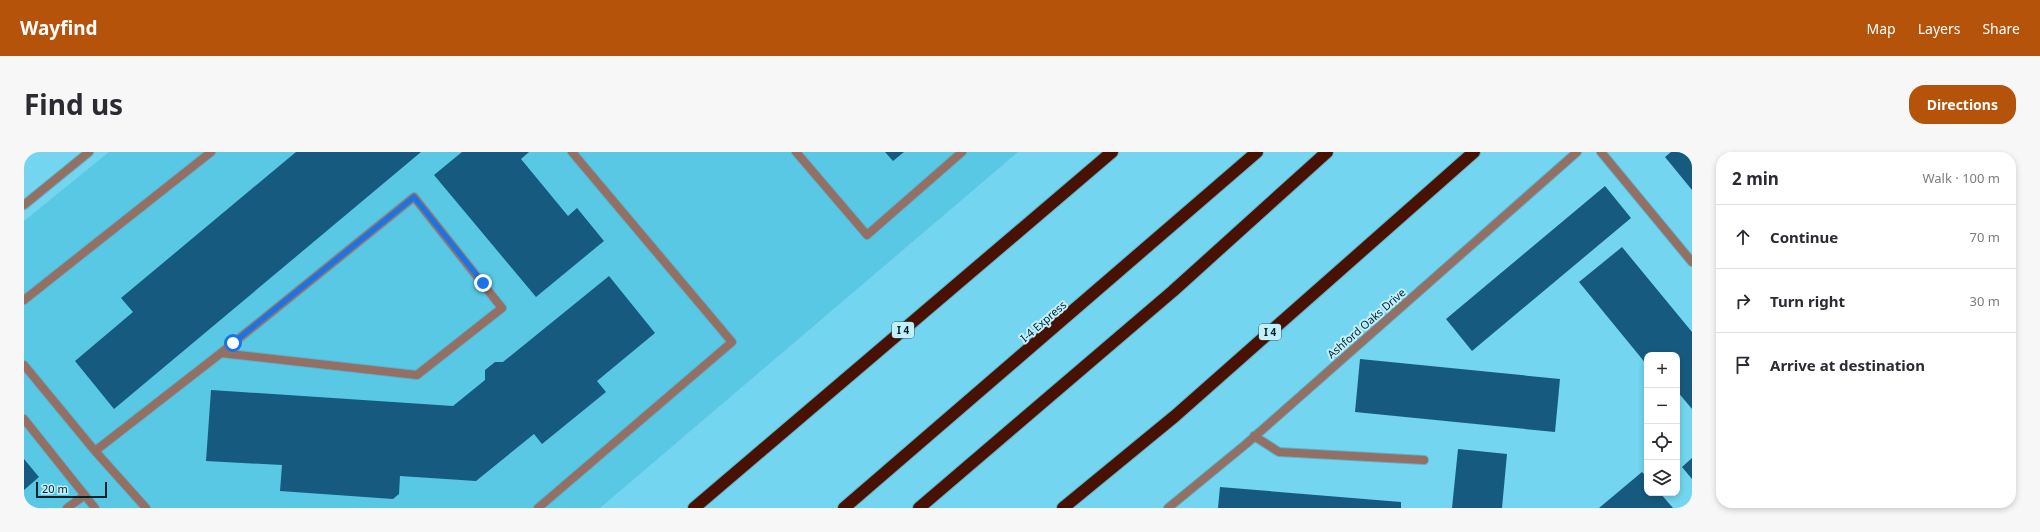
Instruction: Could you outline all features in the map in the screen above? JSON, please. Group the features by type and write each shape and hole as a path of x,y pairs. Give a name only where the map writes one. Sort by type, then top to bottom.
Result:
{"highway":[{"name":"I 4","path":"694,508 1112,152"},
{"name":"I-4 Express","path":"844,508 1257,152"},
{"path":"919,508 1173,292 1328,152"},
{"name":"I 4","path":"1063,508 1175,416 1474,152"}],"street":[{"path":"24,205 90,152"},
{"path":"24,300 211,152"},
{"path":"538,508 732,342 572,152"},
{"path":"796,152 867,235 962,152"},
{"name":"Ashford Oaks Drive","path":"1168,508 1254,436 1577,152"},
{"path":"1603,152 1692,262"},
{"path":"95,451 221,353 414,197 502,308 417,375 221,353"},
{"path":"24,365 95,451 146,508"},
{"path":"24,419 95,508"},
{"path":"1254,436 1279,452 1424,460"},
{"path":"67,508 85,495"}],"shaded area":[{"path":"109,152 1018,152 600,508 24,508 24,221"}],"building":[{"path":"296,152 421,152 114,409 75,361 133,312 121,298"},
{"path":"462,152 529,152 521,159 568,216 577,208 604,241 536,297 434,175"},
{"path":"885,152 904,152 893,161"},
{"path":"1671,152 1692,152 1692,190 1665,157"},
{"path":"1605,186 1631,218 1472,351 1446,319"},
{"path":"1622,247 1692,332 1692,409 1680,395 1680,352 1644,352 1644,361 1579,282"},
{"path":"609,276 655,333 597,381 606,392 542,444 534,434 476,481 400,476 399,494 393,499 280,491 282,465 206,461 211,390 453,406 485,380 485,370 495,362 503,362"},
{"path":"1360,359 1560,379 1555,432 1355,412"},
{"path":"1458,449 1507,454 1502,508 1452,508"},
{"path":"1692,458 1692,479 1682,467"},
{"path":"24,459 39,477 24,490"},
{"path":"1642,472 1644,474 1644,496 1663,496 1673,508 1599,508"},
{"path":"1220,487 1401,502 1401,508 1218,508"}],"route":[{"path":"233,343 414,197 483,283"}]}
